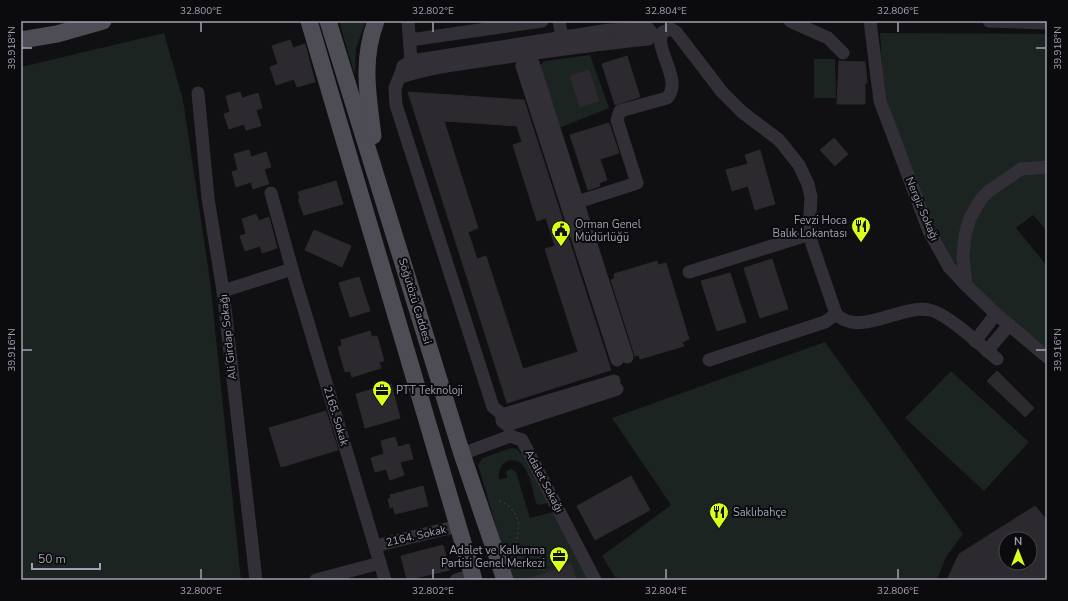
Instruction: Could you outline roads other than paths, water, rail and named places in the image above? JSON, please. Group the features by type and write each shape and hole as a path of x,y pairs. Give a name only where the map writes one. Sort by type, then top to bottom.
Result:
{"main road":[{"path":"21,35 66,21"},
{"path":"21,40 57,34 103,21"},
{"name":"Söğütözü Caddesi","path":"309,21 473,577"},
{"name":"Söğütözü Caddesi","path":"328,21 378,178 462,454 505,580"},
{"path":"376,21 367,48 366,72 378,178"}],"street":[{"path":"408,21 411,61"},
{"path":"410,40 521,22 542,21"},
{"path":"559,21 562,37"},
{"path":"790,21 828,38 844,53"},
{"name":"Nergiz Sokağı","path":"870,21 880,101 929,232 949,267 996,314 1047,357"},
{"path":"989,21 1047,22"},
{"path":"521,22 526,53 522,66 573,204 622,359"},
{"path":"615,385 503,415 493,407 396,105 395,88 403,66 411,61 526,53 562,37 610,31 648,39 657,33 668,29 676,32 728,98 752,120 779,140 793,155 810,190 812,204 810,234 831,303 836,314 842,320 854,324 919,309 932,311 943,316 992,355 1009,325"},
{"path":"401,73 404,76 422,70 526,53 610,31"},
{"path":"573,204 637,183 617,118 620,111 670,96 673,85 657,33"},
{"name":"Ali Girdap Sokağı","path":"198,93 208,198 223,291 256,580"},
{"path":"966,285 963,256 965,235 970,218 981,199 989,191 1021,169 1047,167"},
{"name":"2165. Sokak","path":"271,193 292,269 385,580"},
{"path":"689,272 810,234"},
{"path":"223,291 292,269"},
{"path":"709,360 825,322 836,314"},
{"path":"975,341 996,314"},
{"name":"Adalet Sokağı","path":"462,454 510,436 522,440 595,580"},
{"name":"2164. Sokak","path":"375,546 458,526"},
{"name":"2164. Sokak","path":"316,580 380,563"},
{"path":"456,580 473,577"}],"place":[{"name":"Fevzi Hoca Balık Lokantası","path":"861,243"},
{"name":"Orman Genel Müdürlüğü","path":"561,247"},
{"name":"PTT Teknoloji","path":"382,407"},
{"name":"Saklıbahçe","path":"719,529"},
{"name":"Adalet ve Kalkınma Partisi Genel Merkezi","path":"559,573"}]}
